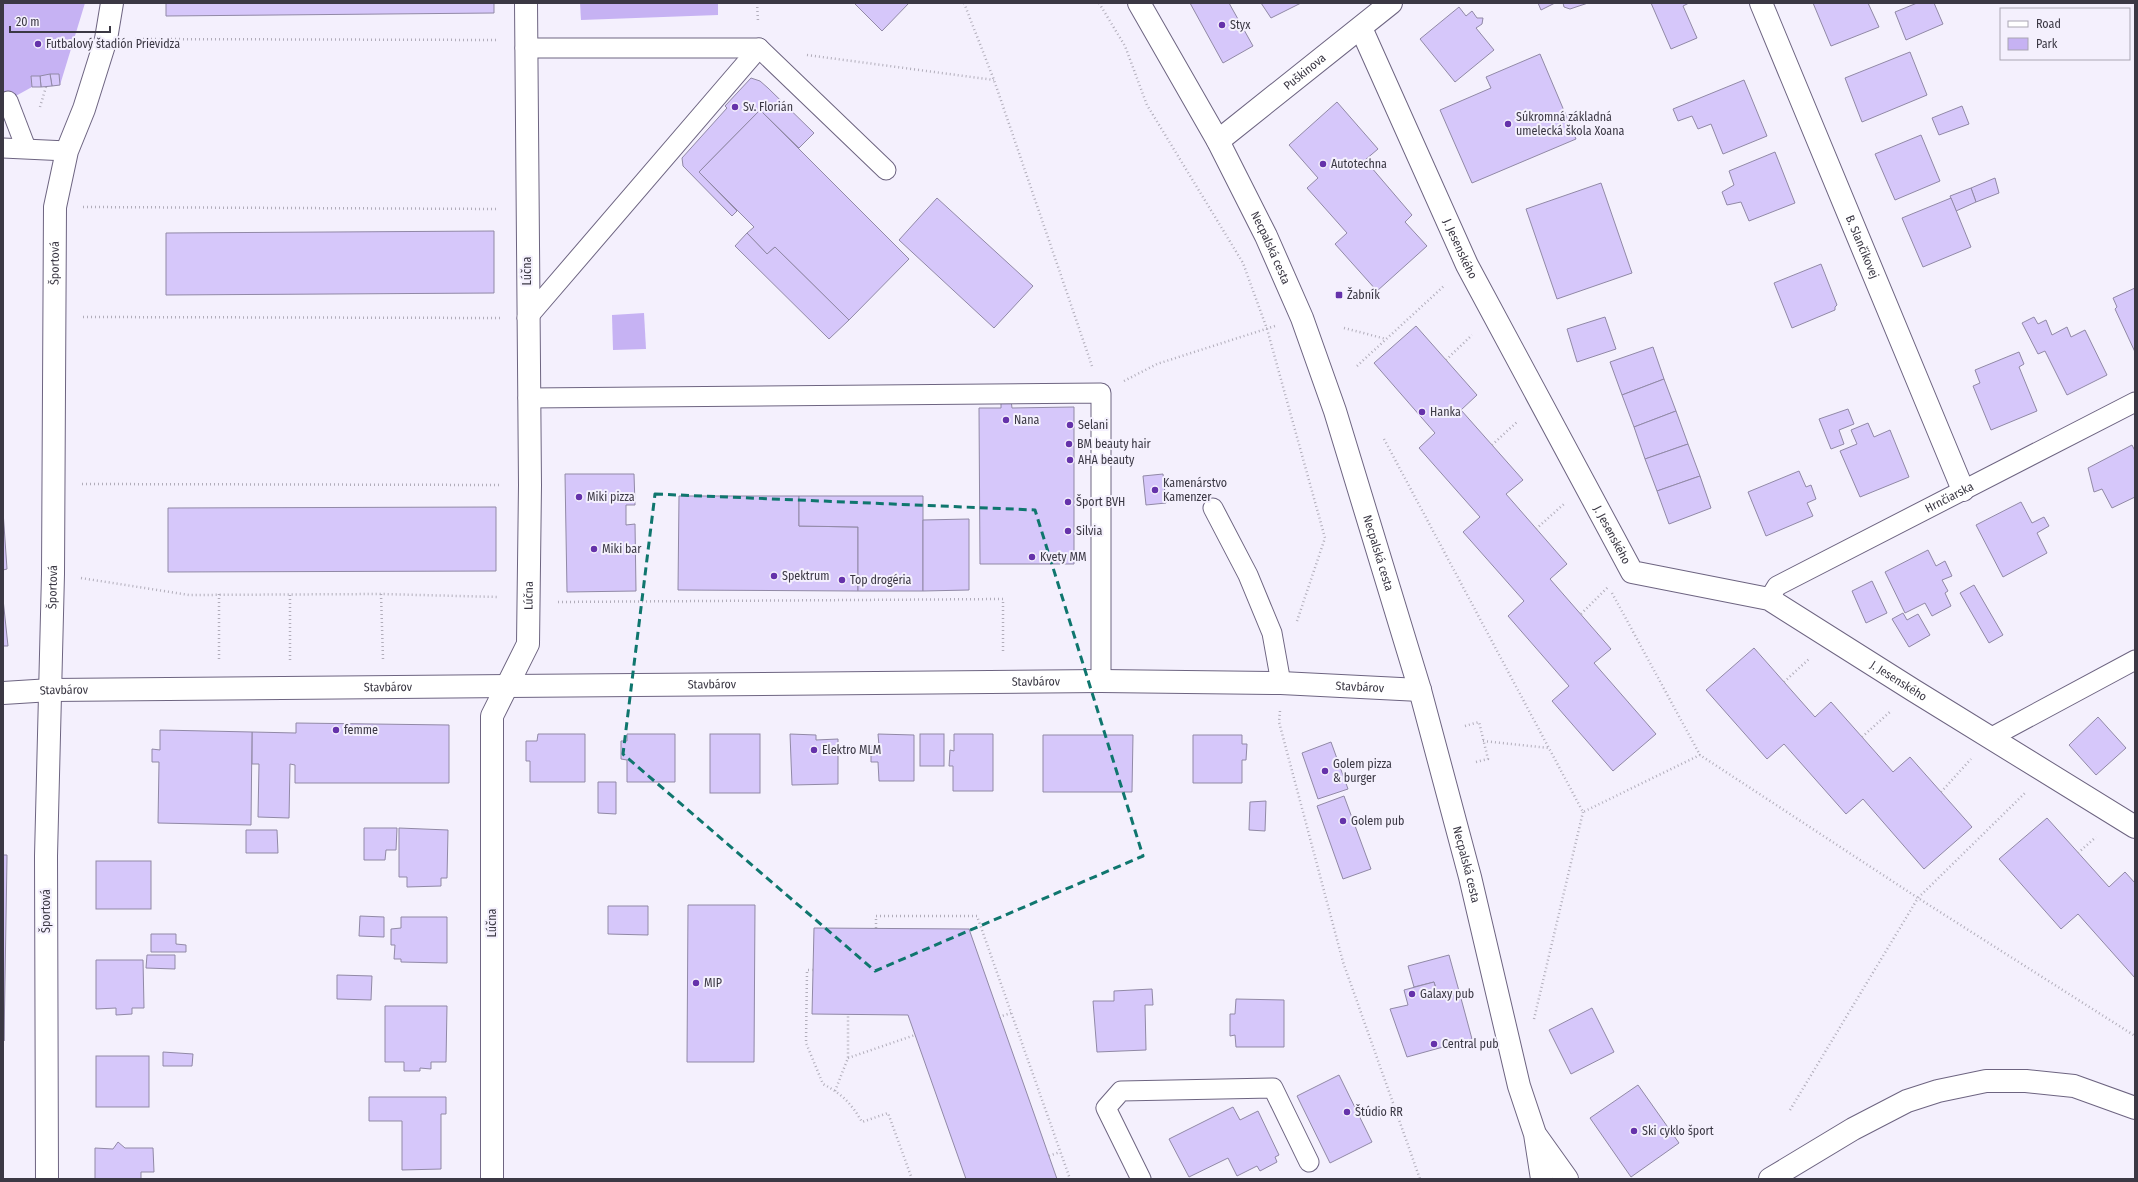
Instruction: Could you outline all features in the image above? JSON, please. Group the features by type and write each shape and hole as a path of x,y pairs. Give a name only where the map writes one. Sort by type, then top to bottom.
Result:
{"street":[{"name":"Športová","path":"47,1179 46,856 52,690 55,206 67,151 84,109 106,39 112,3"},
{"name":"Lúčna","path":"492,1179 492,716 528,644 530,485 526,209 526,3"},
{"name":"Necpalská cesta","path":"1139,3 1218,141 1266,236 1302,318 1335,412 1420,690 1470,877 1519,1086 1535,1134 1542,1179"},
{"name":"Puškinova","path":"1218,141 1391,3"},
{"name":"B. Slančíkovej","path":"1761,3 1963,490"},
{"name":"J. Jesenského","path":"1361,28 1467,265 1632,572 1769,598 1913,690 2135,827"},
{"name":"Stavbárov","path":"3,693 52,690 290,687 1101,681 1281,683 1420,690"},
{"path":"1771,1178 1853,1129 1907,1101 1938,1091 1979,1083 2026,1081 2074,1086 2135,1108"},
{"name":"Necpalská cesta","path":"1535,1134 1568,1179"}],"lane":[{"path":"526,44 760,48 886,170"},
{"path":"527,318 760,48"},
{"path":"8,101 26,148"},
{"path":"3,148 67,151"},
{"path":"528,398 1101,393 1101,681"},
{"name":"Hrnčiarska","path":"1769,598 1777,586 2135,402"},
{"path":"1213,508 1248,575 1272,633 1281,683"},
{"path":"1990,738 2135,660"},
{"path":"1141,1179 1106,1108 1121,1091 1273,1088 1309,1162"}],"path":[{"path":"757,3 760,48"},
{"path":"964,3 994,80 1101,393 1157,364 1258,332"},
{"path":"1099,3 1125,46 1147,105 1243,263 1267,329 1325,538 1295,626"},
{"path":"106,39 526,44"},
{"path":"806,55 994,80"},
{"path":"55,206 526,209"},
{"path":"1357,366 1467,265"},
{"path":"1446,360 1493,314"},
{"path":"55,317 527,318"},
{"path":"1344,328 1386,339"},
{"path":"1492,445 1540,401"},
{"path":"1384,439 1583,812 1534,1020"},
{"path":"54,484 530,485"},
{"path":"1536,529 1585,484"},
{"path":"1581,614 1608,586 1632,572"},
{"path":"53,574 189,595 381,594 497,597 528,602 1003,599 1003,682"},
{"path":"1608,586 1700,754 1918,898 2135,1036"},
{"path":"219,594 219,688"},
{"path":"290,594 290,687"},
{"path":"381,594 384,686"},
{"path":"1784,682 1831,638"},
{"path":"1281,683 1279,722 1343,962 1420,1179"},
{"path":"1862,738 1913,690"},
{"path":"1465,726 1479,722 1488,759 1476,762"},
{"path":"1941,792 1990,738"},
{"path":"1483,741 1549,748"},
{"path":"1583,812 1700,754"},
{"path":"1790,1110 1918,898 2046,772"},
{"path":"876,928 876,916 977,916 1070,1179"},
{"path":"813,970 807,970 806,1043 823,1084 835,1091 852,1105 862,1122 888,1112 912,1179"},
{"path":"1000,1017 1011,1013"},
{"path":"835,1091 848,1058 848,1014"},
{"path":"848,1058 915,1035"},
{"path":"1049,1156 1060,1152"}],"highlighted area":[{"path":"655,494 1035,510 1143,856 875,971 623,754"}],"green space":[{"name":"Futbalový štadión Prievidza","path":"3,3 85,3 60,85 32,87 3,103"},
{"path":"580,3 718,3 718,15 581,20"},
{"path":"644,313 646,349 613,350 612,315"}],"building":[{"path":"166,3 494,3 494,13 166,16"},
{"path":"854,3 909,3 882,31"},
{"name":"Styx","path":"1190,3 1229,3 1253,46 1223,63"},
{"path":"1261,3 1301,3 1271,18"},
{"path":"1538,3 1555,3 1541,10"},
{"path":"1563,3 1588,3 1570,9 1564,7"},
{"path":"1651,3 1689,3 1683,6 1697,38 1671,49"},
{"path":"1813,3 1868,3 1879,27 1831,46"},
{"path":"1917,3 1934,3 1943,24 1906,40 1895,12"},
{"path":"1459,7 1466,16 1472,11 1477,18 1483,18 1482,24 1476,28 1494,50 1455,82 1420,39"},
{"path":"1910,52 1927,95 1862,122 1845,78"},
{"name":"Súkromná základná umelecká škola Xoana","path":"1540,54 1576,139 1472,183 1440,110 1491,88 1486,77"},
{"path":"50,74 59,74 60,85 52,86"},
{"path":"50,74 52,86 41,87 40,76"},
{"path":"31,76 40,76 41,87 32,87"},
{"path":"751,78 760,81 814,133 799,148 760,110 699,172 737,211 732,216 683,166 682,158 727,108 725,106"},
{"path":"1744,80 1767,136 1723,154 1711,124 1698,129 1692,116 1678,121 1673,109"},
{"path":"1337,102 1378,149 1365,160 1412,215 1405,222 1427,246 1377,291 1335,244 1347,233 1307,188 1318,178 1289,145"},
{"path":"1962,106 1969,124 1939,135 1932,118"},
{"path":"760,110 909,259 849,320 775,247 767,254 747,233 754,227 699,172"},
{"path":"1921,135 1940,181 1895,200 1875,154"},
{"path":"1775,152 1795,203 1749,221 1741,202 1727,205 1722,192 1734,185 1729,171"},
{"path":"1995,178 1999,193 1976,202 1971,188"},
{"path":"1601,183 1632,273 1557,299 1526,209"},
{"path":"1971,188 1976,202 1956,211 1950,196"},
{"path":"937,198 1033,286 994,328 899,240"},
{"path":"1951,198 1971,247 1923,267 1902,218"},
{"path":"494,231 494,293 166,295 166,233"},
{"path":"747,233 767,254 775,247 849,320 829,339 735,246"},
{"path":"1821,264 1837,305 1835,310 1792,328 1774,283"},
{"path":"2135,288 2135,352 2115,309 2117,307 2113,298"},
{"path":"1605,317 1616,349 1577,362 1567,329"},
{"path":"2034,317 2038,324 2046,320 2052,335 2067,327 2071,337 2085,330 2107,375 2067,395 2045,351 2038,354 2022,323"},
{"path":"1416,326 1477,395 1461,410 1523,480 1506,494 1567,564 1550,579 1611,649 1594,663 1656,734 1613,771 1552,701 1569,686 1508,616 1524,601 1463,532 1480,517 1419,448 1435,433 1374,363"},
{"path":"1653,347 1664,379 1622,395 1610,362"},
{"path":"2019,352 2024,364 2019,367 2037,411 1991,430 1973,386 1980,383 1975,370"},
{"path":"1664,379 1676,411 1634,427 1622,395"},
{"path":"1001,400 1011,400 1012,408 1074,407 1074,564 980,564 979,408 1001,408"},
{"path":"1848,409 1854,424 1839,430 1844,444 1831,449 1819,419"},
{"path":"1676,411 1688,444 1645,459 1634,427"},
{"path":"1868,423 1874,437 1890,430 1909,477 1860,497 1840,451 1857,444 1851,430"},
{"path":"1688,444 1700,476 1657,491 1645,459"},
{"path":"2132,445 2135,451 2135,497 2112,508 2102,489 2094,492 2088,468"},
{"path":"1799,471 1806,487 1811,485 1816,499 1807,503 1813,516 1766,536 1748,492"},
{"path":"565,474 634,474 635,505 626,505 626,525 635,524 636,591 567,592"},
{"name":"Kamenárstvo Kamenzer","path":"1163,474 1166,503 1146,505 1143,476"},
{"path":"1700,476 1711,508 1669,524 1657,491"},
{"path":"679,496 799,496 799,526 858,527 858,591 678,590"},
{"path":"799,496 923,496 923,591 858,591 858,527 799,526"},
{"path":"2021,502 2032,523 2044,517 2049,526 2037,533 2047,553 2003,577 1976,525"},
{"path":"496,507 496,571 168,572 168,508"},
{"path":"3,511 7,569 3,570"},
{"path":"969,519 969,590 923,591 923,520"},
{"path":"1928,550 1936,566 1945,561 1952,576 1942,580 1948,591 1945,593 1951,606 1932,616 1925,603 1905,613 1885,572"},
{"path":"1872,581 1887,613 1866,623 1852,591"},
{"path":"1974,585 2003,635 1989,643 1960,593"},
{"path":"3,599 8,646 3,646"},
{"path":"1903,613 1907,620 1918,614 1930,635 1909,647 1892,619"},
{"path":"1754,648 1815,717 1831,702 1893,772 1910,757 1972,827 1924,869 1863,799 1846,814 1784,744 1767,759 1706,690"},
{"path":"2098,717 2126,748 2096,775 2069,745"},
{"path":"296,723 449,725 449,783 295,783 295,765 290,764 289,818 258,817 259,764 252,764 252,732 296,733"},
{"path":"160,730 252,732 251,825 158,823 159,762 152,762 152,749 160,750"},
{"path":"538,734 585,734 585,782 530,782 530,761 526,761 526,741 537,741"},
{"path":"627,734 675,734 675,782 627,782 627,760 621,759 621,741 627,741"},
{"path":"710,734 760,734 760,793 710,793"},
{"name":"Elektro MLM","path":"790,734 816,735 816,740 838,739 838,784 792,785"},
{"path":"878,734 914,735 914,781 879,781 878,762 871,762 871,746 879,746"},
{"path":"920,734 944,734 944,766 920,766"},
{"path":"954,734 993,734 993,791 953,791 953,766 949,766 950,750 954,751"},
{"path":"1043,735 1133,735 1132,792 1043,792"},
{"path":"1193,735 1242,735 1242,744 1247,744 1246,760 1242,760 1242,783 1193,783"},
{"name":"Golem pizza & burger","path":"1331,742 1348,789 1318,799 1302,753"},
{"path":"598,782 616,782 616,814 598,813"},
{"path":"1344,796 1371,869 1343,879 1317,806"},
{"path":"1266,801 1265,831 1249,830 1250,802"},
{"path":"2047,818 2109,887 2125,872 2135,883 2135,978 2078,914 2061,929 1999,859"},
{"path":"364,828 397,828 396,850 386,850 385,860 364,860"},
{"path":"399,828 448,830 447,878 441,878 441,886 407,887 407,877 399,877"},
{"path":"246,830 277,830 278,853 246,853"},
{"path":"3,855 7,855 4,1041"},
{"path":"96,861 151,861 151,909 96,909"},
{"path":"688,905 755,905 754,1062 687,1062"},
{"path":"608,906 648,906 648,935 608,934"},
{"path":"360,916 384,917 384,937 359,936"},
{"path":"401,917 447,917 447,963 401,962 401,959 394,959 395,945 391,945 391,929 401,928"},
{"path":"814,928 969,929 1057,1179 966,1179 908,1015 812,1014"},
{"path":"151,934 176,934 176,944 186,945 186,952 151,952"},
{"path":"147,955 175,955 175,969 146,968"},
{"path":"1449,955 1459,991 1438,996 1434,982 1414,987 1408,966"},
{"path":"96,960 143,960 144,1008 132,1008 132,1014 116,1015 116,1008 96,1009"},
{"path":"337,975 372,976 371,1000 337,999"},
{"path":"1434,982 1438,996 1459,991 1472,1039 1407,1057 1390,1009 1408,1005 1404,990"},
{"path":"1152,989 1153,1005 1145,1005 1146,1050 1097,1052 1093,1001 1114,1001 1114,991"},
{"path":"1236,999 1284,1000 1284,1047 1236,1047 1235,1035 1230,1036 1230,1014 1235,1014"},
{"path":"385,1006 447,1006 446,1062 431,1062 431,1069 420,1068 420,1071 404,1071 404,1062 385,1062"},
{"path":"1592,1008 1614,1052 1571,1074 1549,1030"},
{"path":"163,1052 193,1054 192,1066 163,1066"},
{"path":"96,1056 149,1056 149,1107 96,1107"},
{"path":"1339,1075 1372,1142 1330,1163 1297,1096"},
{"name":"Ski cyklo šport","path":"1638,1085 1679,1143 1631,1177 1590,1118"},
{"path":"369,1097 446,1097 446,1114 441,1114 441,1169 402,1170 402,1121 369,1121"},
{"path":"1233,1107 1240,1120 1258,1111 1279,1155 1275,1157 1277,1162 1260,1171 1257,1166 1237,1176 1228,1158 1189,1177 1169,1139"},
{"path":"118,1142 125,1148 153,1148 154,1172 141,1172 141,1179 95,1179 95,1148 113,1149"}],"place":[{"name":"Styx","path":"1222,25"},
{"name":"Futbalový štadión Prievidza","path":"38,44"},
{"name":"Sv. Florián","path":"735,107"},
{"name":"Súkromná základná umelecká škola Xoana","path":"1508,124"},
{"name":"Autotechna","path":"1323,164"},
{"name":"Žabník","path":"1339,295"},
{"name":"Hanka","path":"1422,412"},
{"name":"Nana","path":"1006,420"},
{"name":"Selani","path":"1070,425"},
{"name":"BM beauty hair","path":"1069,444"},
{"name":"AHA beauty","path":"1070,460"},
{"name":"Kamenárstvo Kamenzer","path":"1155,490"},
{"name":"Miki pizza","path":"579,497"},
{"name":"Šport BVH","path":"1068,502"},
{"name":"Silvia","path":"1068,531"},
{"name":"Miki bar","path":"594,549"},
{"name":"Kvety MM","path":"1032,557"},
{"name":"Spektrum","path":"774,576"},
{"name":"Top drogéria","path":"842,580"},
{"name":"femme","path":"336,730"},
{"name":"Elektro MLM","path":"814,750"},
{"name":"Golem pizza & burger","path":"1325,771"},
{"name":"Golem pub","path":"1343,821"},
{"name":"MIP","path":"696,983"},
{"name":"Galaxy pub","path":"1412,994"},
{"name":"Central pub","path":"1434,1044"},
{"name":"Štúdio RR","path":"1347,1112"},
{"name":"Ski cyklo šport","path":"1634,1131"}]}
